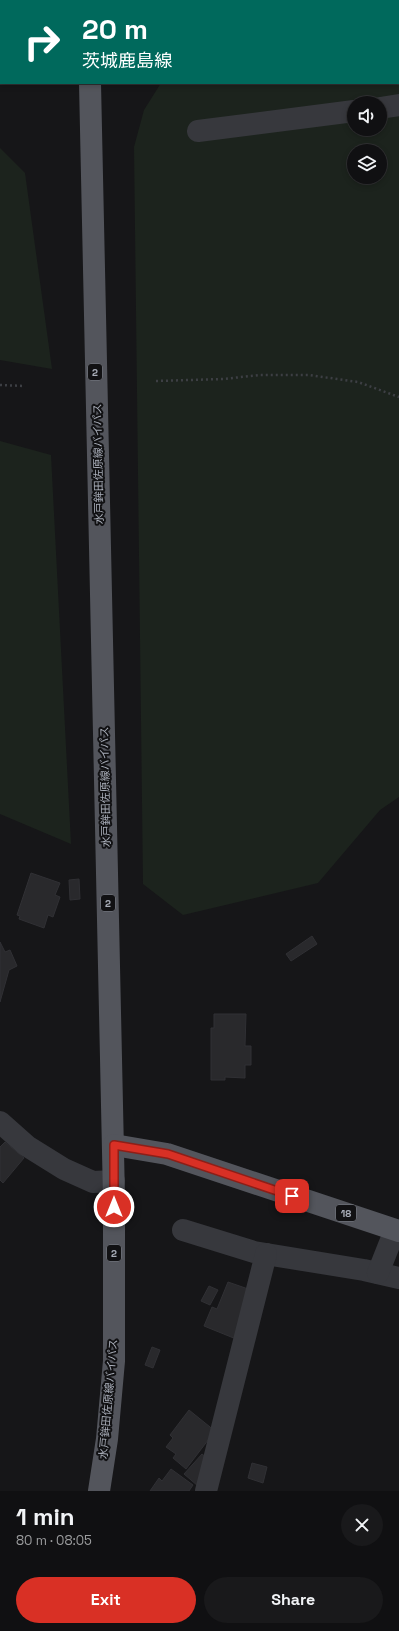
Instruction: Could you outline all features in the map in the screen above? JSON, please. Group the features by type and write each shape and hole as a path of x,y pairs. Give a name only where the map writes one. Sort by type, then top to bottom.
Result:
{"main road":[{"name":"水戸鉾田佐原線バイパス","path":"90,84 114,1145 114,1361 107,1439 99,1491"},
{"name":"18","path":"114,1145 168,1154 397,1231"}],"street":[{"path":"387,107 399,105"},
{"path":"198,131 347,112"},
{"path":"0,1122 27,1146 64,1170 93,1182 114,1180"},
{"path":"183,1230 216,1242 266,1254 399,1278"},
{"path":"378,1273 397,1231"},
{"path":"206,1491 266,1254"}],"path":[{"path":"156,381 223,379 260,374 309,375 358,382 399,397"},
{"path":"0,385 25,386"}],"shaded area":[{"path":"160,84 399,84 399,797 380,810 318,883 183,915 143,884 134,147 144,110"},
{"path":"0,148 25,173 52,369 0,360"},
{"path":"0,441 51,455 71,844 0,814"}],"building":[{"path":"31,873 60,883 55,895 60,897 53,917 48,915 44,928 19,919 20,916 17,915"},
{"path":"79,879 80,899 70,900 69,880"},
{"path":"312,936 317,944 291,961 286,954"},
{"path":"0,942 5,952 10,950 17,966 9,970 0,1002"},
{"path":"214,1014 246,1014 245,1046 251,1046 251,1065 245,1065 245,1078 225,1077 225,1080 211,1080 211,1028 214,1028"},
{"path":"5,1142 24,1158 3,1183 0,1180 0,1147"},
{"path":"228,1282 254,1291 241,1341 204,1326 212,1307 217,1309"},
{"path":"209,1286 218,1290 210,1305 201,1301"},
{"path":"152,1347 160,1350 153,1368 145,1365"},
{"path":"189,1410 215,1431 186,1469 173,1458 176,1454 166,1447 173,1438 170,1435"},
{"path":"202,1454 211,1461 198,1486 184,1474"},
{"path":"252,1463 267,1467 263,1483 248,1478"},
{"path":"171,1469 193,1485 189,1491 150,1491 159,1478 162,1481"}],"route":[{"path":"114,1207 114,1145 168,1154 292,1196"}]}
